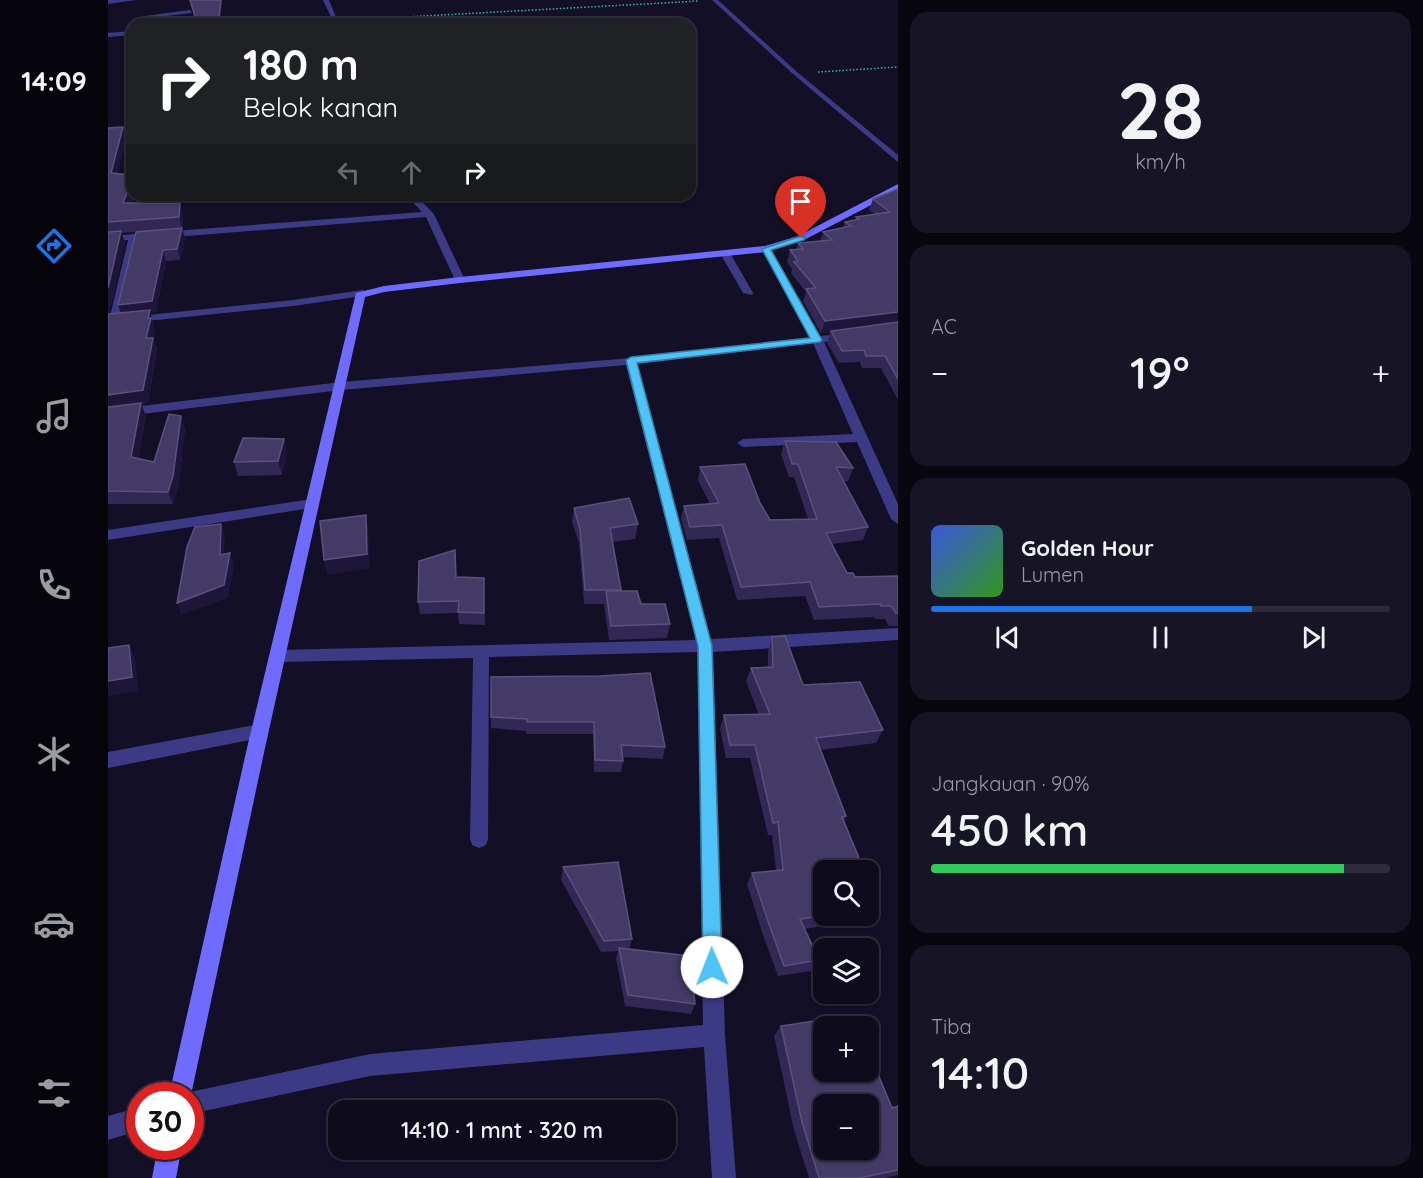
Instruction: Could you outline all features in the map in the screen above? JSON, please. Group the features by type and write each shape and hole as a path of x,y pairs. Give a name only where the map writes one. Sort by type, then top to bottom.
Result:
{"street":[{"path":"108,2 133,0"},
{"path":"326,0 335,18"},
{"path":"716,0 795,73 898,159"},
{"path":"148,16 191,15 185,3"},
{"path":"108,35 126,34"},
{"path":"108,135 126,134"},
{"path":"133,238 111,322 293,303 460,280 766,249 801,238 898,187"},
{"path":"416,201 429,214 460,280"},
{"path":"108,239 429,214"},
{"path":"766,249 817,340 898,519"},
{"path":"725,253 748,293"},
{"path":"183,1082 260,731 341,386 359,298 363,293"},
{"path":"108,414 341,386 631,360 863,333"},
{"path":"631,360 705,646 714,1035 724,1178"},
{"path":"743,443 861,438"},
{"path":"108,535 312,504"},
{"path":"278,656 896,639"},
{"path":"479,839 480,651"},
{"path":"108,760 260,731"},
{"path":"204,1100 370,1065 714,1035"},
{"path":"108,1128 126,1122"},
{"path":"164,1178 167,1160"}],"path":[{"path":"391,18 703,1"},
{"path":"795,73 898,67"}],"building":[{"path":"190,0 221,0 219,18 195,18"},
{"path":"123,127 111,173 126,174 126,195 123,203 180,203 179,217 108,222 108,128"},
{"path":"898,189 898,312 825,321 806,289 816,288 794,262 798,261 790,250 803,249 798,243 832,240 823,232 851,226 845,222 859,219 856,217 890,212 873,199"},
{"path":"182,228 177,249 163,250 152,301 118,305 136,232"},
{"path":"121,231 108,288 108,232"},
{"path":"150,310 148,318 151,318 146,338 153,338 143,390 108,395 108,314"},
{"path":"898,322 898,379 885,356 866,356 864,350 842,351 831,331"},
{"path":"141,403 131,457 154,462 169,414 181,416 173,476 168,492 108,491 108,407"},
{"path":"243,438 284,439 278,461 234,462"},
{"path":"785,441 836,442 853,468 836,467 868,527 826,533 847,573 853,573 855,577 898,576 898,613 891,606 880,604 819,607 810,582 741,587 722,525 690,527 684,506 719,503 700,467 745,464 760,503 770,520 817,519 798,464 792,464"},
{"path":"629,498 638,524 610,528 621,590 585,590 580,529 574,508"},
{"path":"366,515 367,554 324,560 320,521"},
{"path":"221,524 220,555 230,553 224,585 177,603 187,547 195,527"},
{"path":"455,550 456,577 484,578 484,613 458,612 459,601 418,602 419,561"},
{"path":"606,591 637,591 641,604 665,604 670,624 611,626"},
{"path":"785,636 803,685 860,682 883,730 816,738 846,816 842,817 859,858 813,860 813,917 800,919 813,947 813,961 784,966 752,873 783,870 778,822 773,823 755,745 730,745 724,715 770,714 751,668 773,667 772,637"},
{"path":"129,645 132,677 108,681 108,648"},
{"path":"650,673 665,747 621,745 623,761 595,760 594,722 527,722 527,719 491,717 491,677"},
{"path":"618,862 632,939 604,941 563,867"},
{"path":"619,948 690,956 695,1004 628,995"},
{"path":"813,1021 813,1082 879,1082 879,1077 892,1108 898,1106 898,1170 859,1178 819,1178 814,1160 879,1160 879,1094 813,1094 813,1158 802,1122 781,1026"}],"route":[{"path":"712,967 705,646 631,360 817,340 766,249 801,238"}]}
